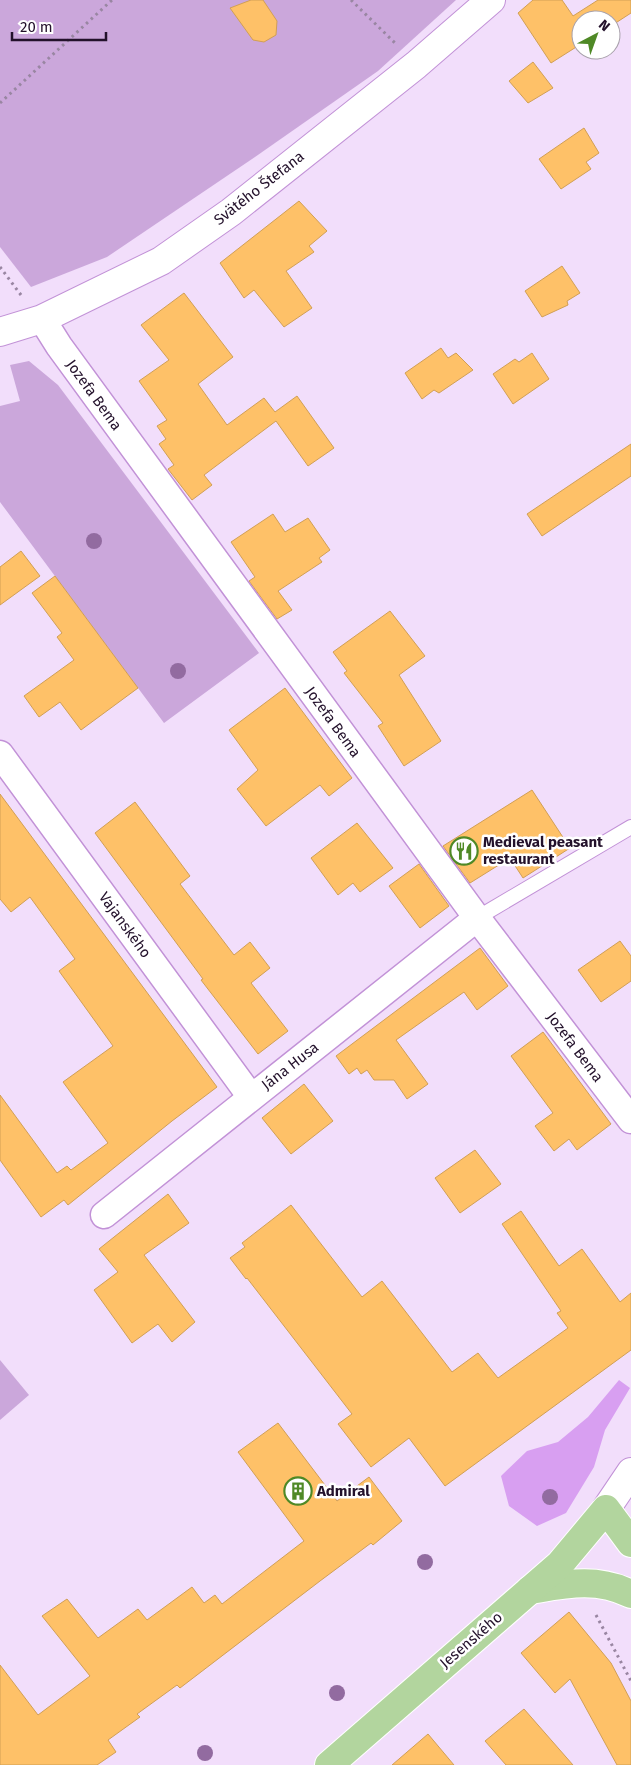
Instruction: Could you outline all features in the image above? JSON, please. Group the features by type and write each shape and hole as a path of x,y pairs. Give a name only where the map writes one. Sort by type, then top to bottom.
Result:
{"main road":[{"path":"606,1509 631,1543"},
{"name":"Jesenského","path":"329,1765 560,1564 606,1509"},
{"path":"530,1590 574,1582 619,1588 631,1594"}],"street":[{"name":"Svätého Štefana","path":"0,332 42,319 161,261 231,212 416,65 491,0"},
{"name":"Jozefa Bema","path":"42,319 65,354 477,918 631,1120"},
{"name":"Vajanského","path":"0,754 251,1097"},
{"name":"Jána Husa","path":"104,1214 477,918"},
{"path":"606,1509 631,1472"}],"lane":[{"path":"477,918 631,827"}],"path":[{"path":"0,102 112,0"},
{"path":"351,0 396,44"},
{"path":"594,1612 631,1681"}],"shaded area":[{"path":"0,0 456,0 378,71 107,257 31,287 0,247"},
{"path":"29,361 58,385 259,653 164,723 0,502 0,406 20,401 10,365"},
{"path":"0,1360 29,1395 0,1420"},
{"path":"619,1380 630,1388 605,1430 594,1467 566,1513 537,1526 509,1506 501,1476 527,1451 558,1442 588,1417"}],"building":[{"path":"251,0 263,0 277,21 276,35 264,42 253,40 230,8"},
{"path":"533,0 562,0 571,13 571,50 551,63 518,13"},
{"path":"598,0 631,0 631,13 621,20 621,10 582,10"},
{"path":"533,62 553,88 528,103 509,81"},
{"path":"584,128 599,153 586,162 591,169 561,189 539,159"},
{"path":"299,201 327,231 309,246 314,252 286,271 312,308 284,327 254,290 244,298 220,263"},
{"path":"562,266 580,293 567,301 568,305 542,317 525,291"},
{"path":"184,293 233,357 198,384 227,425 264,398 275,412 297,396 334,448 308,466 276,421 204,475 212,485 192,500 168,469 174,465 159,444 166,439 157,426 167,420 139,381 169,360 141,325"},
{"path":"441,348 448,358 456,353 473,370 439,393 434,390 422,399 405,373"},
{"path":"532,353 549,379 513,404 493,374 515,359 519,362"},
{"path":"631,444 631,476 542,536 527,514"},
{"path":"273,514 285,532 308,518 330,550 319,558 322,562 278,591 292,610 277,619 249,581 255,577 231,542"},
{"path":"21,551 40,576 0,605 0,567"},
{"path":"55,576 138,688 81,730 60,702 39,717 24,696 74,660 57,637 62,633 32,593"},
{"path":"390,611 425,656 399,675 441,741 404,766 378,726 383,723 344,673 347,671 333,652"},
{"path":"285,688 352,778 329,796 320,785 266,826 237,789 258,770 229,730"},
{"path":"532,790 570,848 523,878 510,858 470,883 443,846"},
{"path":"0,794 217,1087 68,1205 64,1200 41,1217 0,1160 0,1095 57,1173 67,1166 71,1170 108,1143 63,1082 113,1046 59,971 75,959 30,897 11,912 0,899"},
{"path":"135,802 190,876 180,884 234,955 250,942 270,968 251,983 288,1031 258,1054 201,980 203,979 95,833"},
{"path":"357,823 393,868 360,892 353,883 338,895 311,858"},
{"path":"419,864 449,906 420,928 389,886"},
{"path":"620,941 631,956 631,981 601,1002 578,970"},
{"path":"480,948 508,986 477,1010 464,992 396,1040 428,1084 407,1099 394,1080 374,1080 367,1070 361,1074 357,1068 349,1074 336,1056"},
{"path":"543,1032 611,1124 577,1150 569,1139 554,1151 535,1126 553,1113 511,1056"},
{"path":"304,1084 333,1121 291,1154 262,1118"},
{"path":"475,1150 501,1184 460,1213 435,1178"},
{"path":"168,1194 189,1223 144,1255 195,1322 172,1342 158,1324 132,1343 94,1290 118,1272 99,1249"},
{"path":"291,1205 362,1297 382,1281 452,1372 478,1353 498,1378 568,1328 557,1313 561,1311 502,1224 521,1211 559,1266 582,1249 620,1302 631,1293 631,1350 445,1486 409,1438 371,1467 338,1424 352,1414 230,1258 245,1247 242,1243"},
{"path":"278,1423 337,1501 369,1477 402,1521 373,1545 371,1543 180,1688 177,1685 137,1714 140,1717 108,1740 116,1752 97,1765 0,1765 0,1665 38,1715 90,1676 42,1616 67,1599 98,1638 138,1609 147,1620 192,1587 204,1603 215,1595 222,1604 304,1541 238,1452"},
{"path":"569,1612 611,1663 631,1701 631,1765 617,1765 570,1679 555,1693 521,1653"},
{"path":"524,1709 573,1765 506,1765 485,1741"},
{"path":"428,1734 454,1765 392,1765"}],"place":[{"name":"Medieval peasant restaurant","path":"464,851"},
{"name":"Admiral","path":"298,1491"}]}
